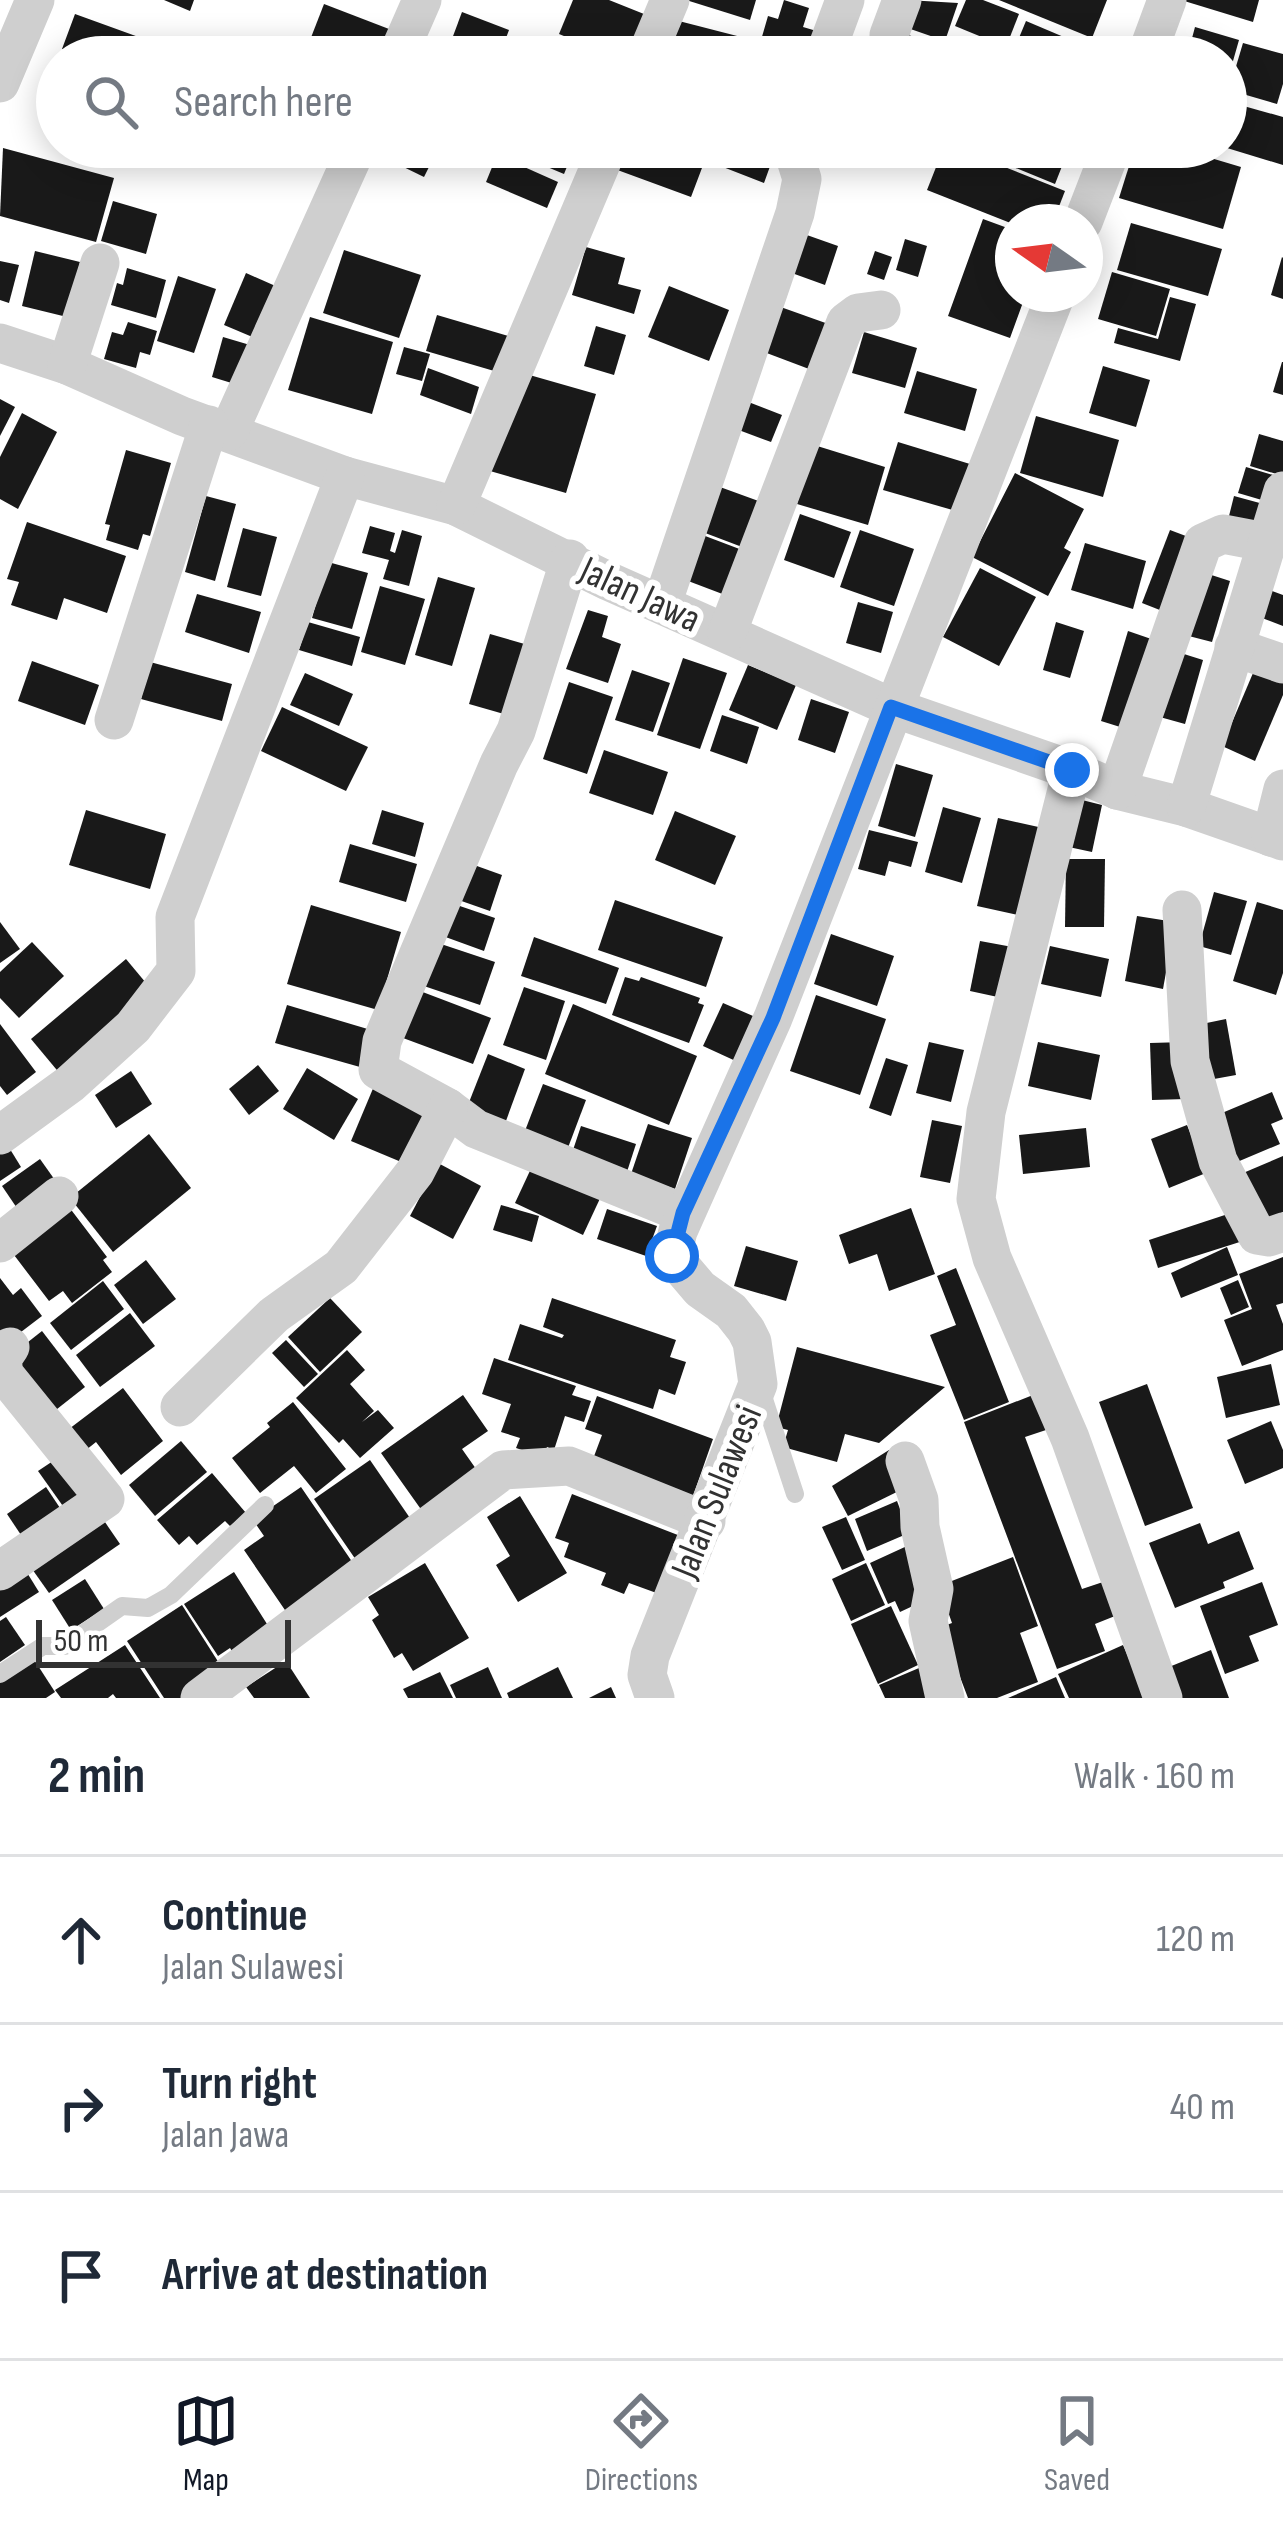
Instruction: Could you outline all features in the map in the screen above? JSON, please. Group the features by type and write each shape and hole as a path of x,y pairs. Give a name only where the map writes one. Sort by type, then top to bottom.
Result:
{"street":[{"path":"406,36 422,0"},
{"path":"655,36 670,0"},
{"path":"832,36 845,0"},
{"path":"1154,36 1167,0"},
{"path":"0,83 26,2"},
{"path":"115,720 219,428 346,168"},
{"path":"456,506 599,168"},
{"path":"662,604 795,213 802,179 799,168"},
{"path":"1090,204 1104,168"},
{"path":"67,365 100,263"},
{"path":"727,633 847,322 858,313 881,310"},
{"name":"Jalan Sulawesi","path":"655,1698 647,1675 650,1656 758,1384 746,1330 672,1256 683,1213 773,1018 1049,312"},
{"name":"Jalan Jawa","path":"0,344 67,365 345,476 456,506 891,707 1117,790 1186,807 1277,839"},
{"path":"0,1135 70,1084 133,1027 176,971 175,917 345,476"},
{"path":"1186,807 1283,491"},
{"path":"1117,790 1203,542 1223,534 1265,542"},
{"path":"570,559 516,731 378,1054 378,1070 448,1108 476,1130 683,1213"},
{"path":"1234,647 1283,664"},
{"path":"1072,770 986,1112 976,1199 992,1258 1070,1438 1163,1698"},
{"path":"1277,839 1283,789"},
{"path":"1182,910 1190,1061 1218,1161 1256,1235 1283,1232"},
{"path":"180,1407 274,1315 341,1267 415,1172 448,1108"},
{"path":"0,1243 59,1196"},
{"path":"0,1570 105,1499 4,1375 2,1359 10,1347"},
{"path":"905,1462 919,1499 920,1527 934,1589 928,1621 945,1698"},
{"path":"200,1698 503,1470 569,1466 706,1521"}],"lane":[{"path":"758,1384 795,1494"},
{"path":"0,1674 44,1646 65,1646 122,1606 148,1608 171,1595 265,1505"}],"building":[{"path":"164,0 194,0 190,11"},
{"path":"573,0 609,0 649,16 641,36 559,34"},
{"path":"686,0 756,0 750,20"},
{"path":"784,0 809,8 803,27 820,32 819,36 762,36 768,16 778,19"},
{"path":"907,0 958,3 947,36 931,36 899,25"},
{"path":"966,0 983,0 1019,14 1010,36 979,36 955,26"},
{"path":"999,0 1107,0 1093,36"},
{"path":"1181,0 1259,0 1253,22"},
{"path":"324,4 389,29 386,36 312,36"},
{"path":"462,12 509,30 507,36 453,36"},
{"path":"75,14 136,36 67,36"},
{"path":"675,20 737,36 671,36"},
{"path":"1026,21 1061,36 1020,36"},
{"path":"1195,27 1225,36 1193,36"},
{"path":"1247,44 1283,54 1277,104 1247,95"},
{"path":"1247,107 1283,117 1283,165 1247,154"},
{"path":"3,148 36,157 36,168 77,168 114,178 96,242 0,216"},
{"path":"406,168 428,168 424,177"},
{"path":"492,168 526,168 558,182 547,208 486,182"},
{"path":"612,168 702,168 691,197"},
{"path":"726,168 769,168 764,183"},
{"path":"936,168 1008,168 1065,191 1060,204 995,204 995,217 927,190"},
{"path":"1016,168 1061,168 1055,184"},
{"path":"1128,168 1241,168 1223,229 1119,198"},
{"path":"113,201 157,214 146,254 101,241"},
{"path":"983,219 995,223 995,312 1019,312 1010,338 948,316"},
{"path":"1131,223 1222,249 1208,296 1117,270"},
{"path":"804,234 838,246 825,285 789,272"},
{"path":"905,239 927,246 918,277 896,270"},
{"path":"586,247 625,258 618,284 641,290 634,314 572,295"},
{"path":"344,250 421,275 399,338 323,313"},
{"path":"35,251 80,262 67,317 22,306"},
{"path":"875,251 892,257 884,280 867,274"},
{"path":"1283,258 1283,299 1271,295"},
{"path":"0,261 19,265 9,303 0,300"},
{"path":"127,268 166,280 156,318 111,305"},
{"path":"1112,272 1170,289 1156,336 1098,319"},
{"path":"246,273 280,288 257,339 224,325"},
{"path":"178,276 216,289 194,353 157,341"},
{"path":"669,286 729,310 709,361 648,337"},
{"path":"1170,297 1196,304 1180,361 1114,343 1118,328 1158,339"},
{"path":"775,305 834,326 817,372 759,350"},
{"path":"437,315 512,337 501,373 426,351"},
{"path":"310,317 393,342 372,414 288,390"},
{"path":"128,322 157,331 150,355 140,352 136,368 104,359 112,332 123,335"},
{"path":"596,326 626,335 614,375 584,366"},
{"path":"864,332 917,348 905,388 852,373"},
{"path":"223,337 250,345 238,385 212,377"},
{"path":"404,347 430,354 422,381 396,374"},
{"path":"1283,362 1283,395 1273,392"},
{"path":"1103,366 1150,380 1136,427 1089,413"},
{"path":"428,368 479,387 471,414 420,395"},
{"path":"917,371 977,389 965,431 904,413"},
{"path":"519,372 596,394 566,493 490,471"},
{"path":"738,398 782,415 771,442 728,426"},
{"path":"0,399 15,407 0,436"},
{"path":"22,413 57,432 18,509 0,499 0,457"},
{"path":"1036,416 1119,440 1103,497 1020,473"},
{"path":"1259,434 1283,441 1283,476 1250,466"},
{"path":"898,442 970,464 956,511 883,490"},
{"path":"814,445 885,467 868,525 797,504"},
{"path":"126,450 171,463 150,536 143,534 138,550 106,540 110,525 105,524"},
{"path":"1246,467 1280,477 1272,503 1238,493"},
{"path":"1015,473 1084,509 1064,548 1071,552 1048,596 972,557"},
{"path":"709,483 767,504 750,550 692,528"},
{"path":"206,496 236,504 215,581 185,572"},
{"path":"1234,496 1267,505 1261,525 1229,516"},
{"path":"800,514 851,532 834,578 784,560"},
{"path":"27,522 126,556 107,613 64,598 57,620 11,605 19,582 7,579"},
{"path":"370,526 395,533 390,551 395,553 402,530 422,536 409,586 383,579 389,560 362,553"},
{"path":"243,528 277,537 261,596 227,587"},
{"path":"860,530 914,549 894,606 840,587"},
{"path":"1170,530 1199,541 1170,614 1142,603"},
{"path":"692,531 750,553 733,598 675,576"},
{"path":"1085,543 1146,561 1133,609 1071,590"},
{"path":"328,562 368,573 352,629 312,618"},
{"path":"980,568 1036,597 999,666 943,637"},
{"path":"1199,571 1230,581 1212,642 1181,634"},
{"path":"438,577 475,588 452,666 415,655"},
{"path":"380,586 425,599 405,665 361,652"},
{"path":"1264,588 1283,595 1283,626 1254,615"},
{"path":"197,594 261,612 249,653 185,632"},
{"path":"858,602 893,612 881,653 846,643"},
{"path":"588,610 608,616 602,637 621,644 608,683 566,669"},
{"path":"308,622 360,637 352,666 299,650"},
{"path":"1056,622 1084,631 1070,678 1043,670"},
{"path":"1128,631 1160,642 1133,731 1101,721"},
{"path":"490,634 535,647 514,717 469,704"},
{"path":"1168,649 1203,660 1185,724 1149,714"},
{"path":"683,658 727,673 700,749 657,735"},
{"path":"32,661 99,685 85,725 18,701"},
{"path":"150,662 232,684 222,721 141,699"},
{"path":"748,665 796,685 777,730 729,710"},
{"path":"1256,666 1283,677 1283,695 1255,761 1222,746"},
{"path":"632,670 670,683 653,732 615,720"},
{"path":"305,673 353,694 339,726 290,705"},
{"path":"569,682 613,697 587,774 543,759"},
{"path":"811,699 849,712 835,753 798,740"},
{"path":"282,707 368,747 346,791 261,751"},
{"path":"722,715 759,727 747,764 710,751"},
{"path":"604,750 668,772 653,815 589,793"},
{"path":"896,764 933,775 915,837 878,826"},
{"path":"1074,798 1102,805 1092,852 1064,846"},
{"path":"943,807 981,818 962,883 925,872"},
{"path":"86,810 166,834 150,889 69,865"},
{"path":"382,810 424,823 415,857 372,844"},
{"path":"675,811 736,836 715,885 655,860"},
{"path":"998,818 1043,828 1022,916 977,906"},
{"path":"869,830 918,842 911,867 889,861 885,876 858,869"},
{"path":"350,844 417,864 406,902 339,882"},
{"path":"1066,859 1105,859 1104,927 1065,927"},
{"path":"463,861 502,875 490,911 450,897"},
{"path":"1214,892 1247,901 1231,955 1199,946"},
{"path":"615,900 723,937 706,987 598,950"},
{"path":"1257,902 1283,910 1283,973 1276,995 1233,981"},
{"path":"451,903 495,918 484,951 440,935"},
{"path":"311,905 401,932 378,1010 287,984"},
{"path":"1137,916 1175,922 1163,989 1125,981"},
{"path":"0,922 20,949 0,963"},
{"path":"831,934 894,956 877,1006 814,984"},
{"path":"534,937 619,968 606,1004 521,976"},
{"path":"432,941 495,962 480,1005 418,984"},
{"path":"980,941 1018,948 1007,999 970,991"},
{"path":"32,942 64,976 19,1018 0,998 0,972"},
{"path":"1050,946 1109,959 1101,997 1041,984"},
{"path":"126,959 156,995 61,1075 31,1039"},
{"path":"625,977 639,981 641,977 700,998 698,1003 704,1005 689,1043 612,1015"},
{"path":"524,987 565,1001 546,1060 503,1045"},
{"path":"420,991 491,1018 473,1064 403,1038"},
{"path":"816,995 886,1019 860,1095 790,1071"},
{"path":"723,1003 760,1019 740,1063 703,1046"},
{"path":"573,1004 697,1056 669,1125 545,1074"},
{"path":"287,1005 371,1030 360,1067 275,1043"},
{"path":"1226,1019 1236,1075 1203,1081 1192,1026"},
{"path":"0,1024 36,1072 7,1095 0,1086"},
{"path":"929,1042 964,1050 951,1102 916,1093"},
{"path":"1038,1042 1100,1055 1091,1100 1028,1086"},
{"path":"1185,1042 1186,1099 1152,1100 1150,1043"},
{"path":"488,1054 525,1069 503,1129 464,1115"},
{"path":"886,1058 908,1065 891,1116 869,1108"},
{"path":"258,1065 279,1091 249,1115 229,1089"},
{"path":"307,1068 358,1099 334,1140 283,1109"},
{"path":"131,1071 152,1104 116,1128 95,1095"},
{"path":"377,1079 431,1102 406,1164 351,1141"},
{"path":"543,1084 586,1100 566,1153 523,1136"},
{"path":"1272,1092 1283,1119 1271,1124 1280,1144 1230,1165 1210,1118"},
{"path":"932,1120 962,1126 950,1183 920,1177"},
{"path":"648,1124 692,1138 675,1189 631,1174"},
{"path":"1187,1125 1206,1173 1169,1188 1151,1139"},
{"path":"581,1126 636,1144 624,1181 569,1162"},
{"path":"1086,1128 1090,1167 1023,1174 1019,1135"},
{"path":"149,1134 191,1188 113,1252 70,1198"},
{"path":"5,1141 21,1167 0,1181 0,1144"},
{"path":"1283,1156 1283,1212 1256,1223 1236,1176"},
{"path":"40,1159 62,1190 23,1217 2,1186"},
{"path":"535,1160 603,1192 583,1235 515,1203"},
{"path":"438,1163 481,1186 453,1239 410,1216"},
{"path":"501,1205 539,1216 532,1242 493,1230"},
{"path":"69,1207 107,1257 103,1260 112,1272 72,1303 63,1291 49,1301 11,1251"},
{"path":"911,1208 935,1274 889,1291 877,1254 849,1264 839,1235"},
{"path":"607,1209 657,1226 646,1256 597,1239"},
{"path":"1237,1211 1246,1240 1158,1268 1149,1240"},
{"path":"746,1246 798,1261 786,1301 734,1286"},
{"path":"1227,1247 1238,1275 1181,1298 1171,1273"},
{"path":"1283,1257 1283,1303 1276,1305 1283,1324 1283,1350 1242,1366 1224,1320 1252,1309 1239,1274"},
{"path":"146,1260 176,1299 143,1324 114,1285"},
{"path":"956,1268 1009,1402 964,1420 930,1335 956,1325 937,1276"},
{"path":"0,1278 13,1295 21,1288 42,1316 0,1348"},
{"path":"1238,1280 1249,1307 1231,1315 1220,1288"},
{"path":"103,1281 124,1309 71,1350 50,1323"},
{"path":"330,1298 362,1332 320,1372 288,1337"},
{"path":"552,1298 676,1340 670,1357 686,1362 675,1395 659,1389 653,1409 508,1360 520,1324 562,1338 564,1335 543,1327"},
{"path":"130,1313 155,1346 100,1387 76,1355"},
{"path":"42,1331 85,1387 52,1413 9,1357"},
{"path":"286,1340 318,1374 304,1387 272,1353"},
{"path":"797,1347 945,1387 879,1443 845,1434 837,1462 783,1447 788,1430 776,1427"},
{"path":"347,1350 365,1370 350,1384 374,1411 362,1422 378,1410 394,1428 360,1458 296,1398"},
{"path":"494,1358 576,1386 572,1395 591,1401 584,1422 565,1416 554,1450 547,1447 543,1457 516,1448 520,1438 501,1432 511,1404 482,1394"},
{"path":"1271,1364 1280,1405 1226,1418 1217,1377"},
{"path":"1147,1384 1193,1508 1145,1526 1099,1402"},
{"path":"123,1388 163,1441 121,1475 96,1442 81,1454 65,1432"},
{"path":"463,1395 488,1431 462,1449 481,1476 425,1515 381,1453"},
{"path":"1033,1395 1046,1430 1025,1437 1082,1589 1103,1582 1115,1616 1095,1624 1105,1651 1057,1669 964,1422"},
{"path":"597,1396 713,1439 693,1496 593,1459 602,1435 585,1429"},
{"path":"293,1402 346,1469 316,1493 294,1466 260,1493 232,1458"},
{"path":"1271,1421 1283,1450 1283,1468 1245,1484 1227,1440"},
{"path":"181,1441 207,1472 155,1516 129,1485"},
{"path":"889,1450 909,1486 848,1516 832,1486"},
{"path":"59,1457 90,1502 70,1516 38,1471"},
{"path":"370,1460 412,1521 356,1560 314,1499"},
{"path":"212,1473 246,1513 230,1526 225,1521 197,1545 189,1536 179,1545 157,1520"},
{"path":"46,1487 66,1517 27,1544 7,1514"},
{"path":"301,1487 355,1566 287,1613 244,1550 264,1536 253,1520"},
{"path":"572,1494 683,1537 662,1595 629,1583 624,1594 601,1585 606,1573 564,1557 569,1543 555,1538"},
{"path":"520,1496 567,1573 518,1602 496,1565 510,1556 487,1517"},
{"path":"897,1501 909,1533 867,1551 855,1519"},
{"path":"96,1509 120,1544 49,1593 25,1559"},
{"path":"846,1517 865,1560 842,1570 822,1527"},
{"path":"1200,1523 1208,1544 1239,1531 1254,1569 1223,1582 1225,1588 1175,1608 1149,1543"},
{"path":"907,1546 930,1598 900,1612 895,1601 888,1604 870,1563"},
{"path":"1013,1557 1038,1626 1020,1633 1038,1682 997,1698 968,1698 941,1627 952,1623 939,1586"},
{"path":"21,1563 39,1592 0,1617 0,1576"},
{"path":"425,1563 469,1638 413,1671 402,1653 394,1658 372,1620 379,1615 368,1597"},
{"path":"866,1563 885,1605 851,1621 832,1579"},
{"path":"234,1572 267,1624 237,1659 230,1648 218,1656 184,1604"},
{"path":"85,1579 104,1609 71,1630 52,1600"},
{"path":"1262,1582 1278,1625 1249,1636 1259,1661 1225,1674 1200,1606"},
{"path":"182,1605 226,1674 189,1698 164,1698 127,1641"},
{"path":"891,1606 918,1665 878,1684 851,1624"},
{"path":"6,1617 25,1645 0,1662 0,1621"},
{"path":"125,1645 160,1698 116,1698 113,1694 108,1698 61,1698 55,1690"},
{"path":"1123,1645 1146,1698 1069,1698 1058,1674"},
{"path":"1211,1650 1229,1698 1175,1698 1164,1669"},
{"path":"33,1658 55,1692 46,1698 0,1698 0,1679"},
{"path":"286,1661 310,1698 254,1698 246,1687"},
{"path":"488,1667 502,1698 456,1698 450,1685"},
{"path":"558,1667 573,1698 509,1698 507,1693"},
{"path":"919,1668 932,1698 885,1698 879,1685"},
{"path":"440,1672 453,1698 408,1698 403,1689"},
{"path":"1056,1677 1065,1698 1008,1698"},
{"path":"611,1687 616,1698 589,1698"}],"route":[{"path":"672,1256 683,1213 773,1018 891,707 1072,770"}]}
